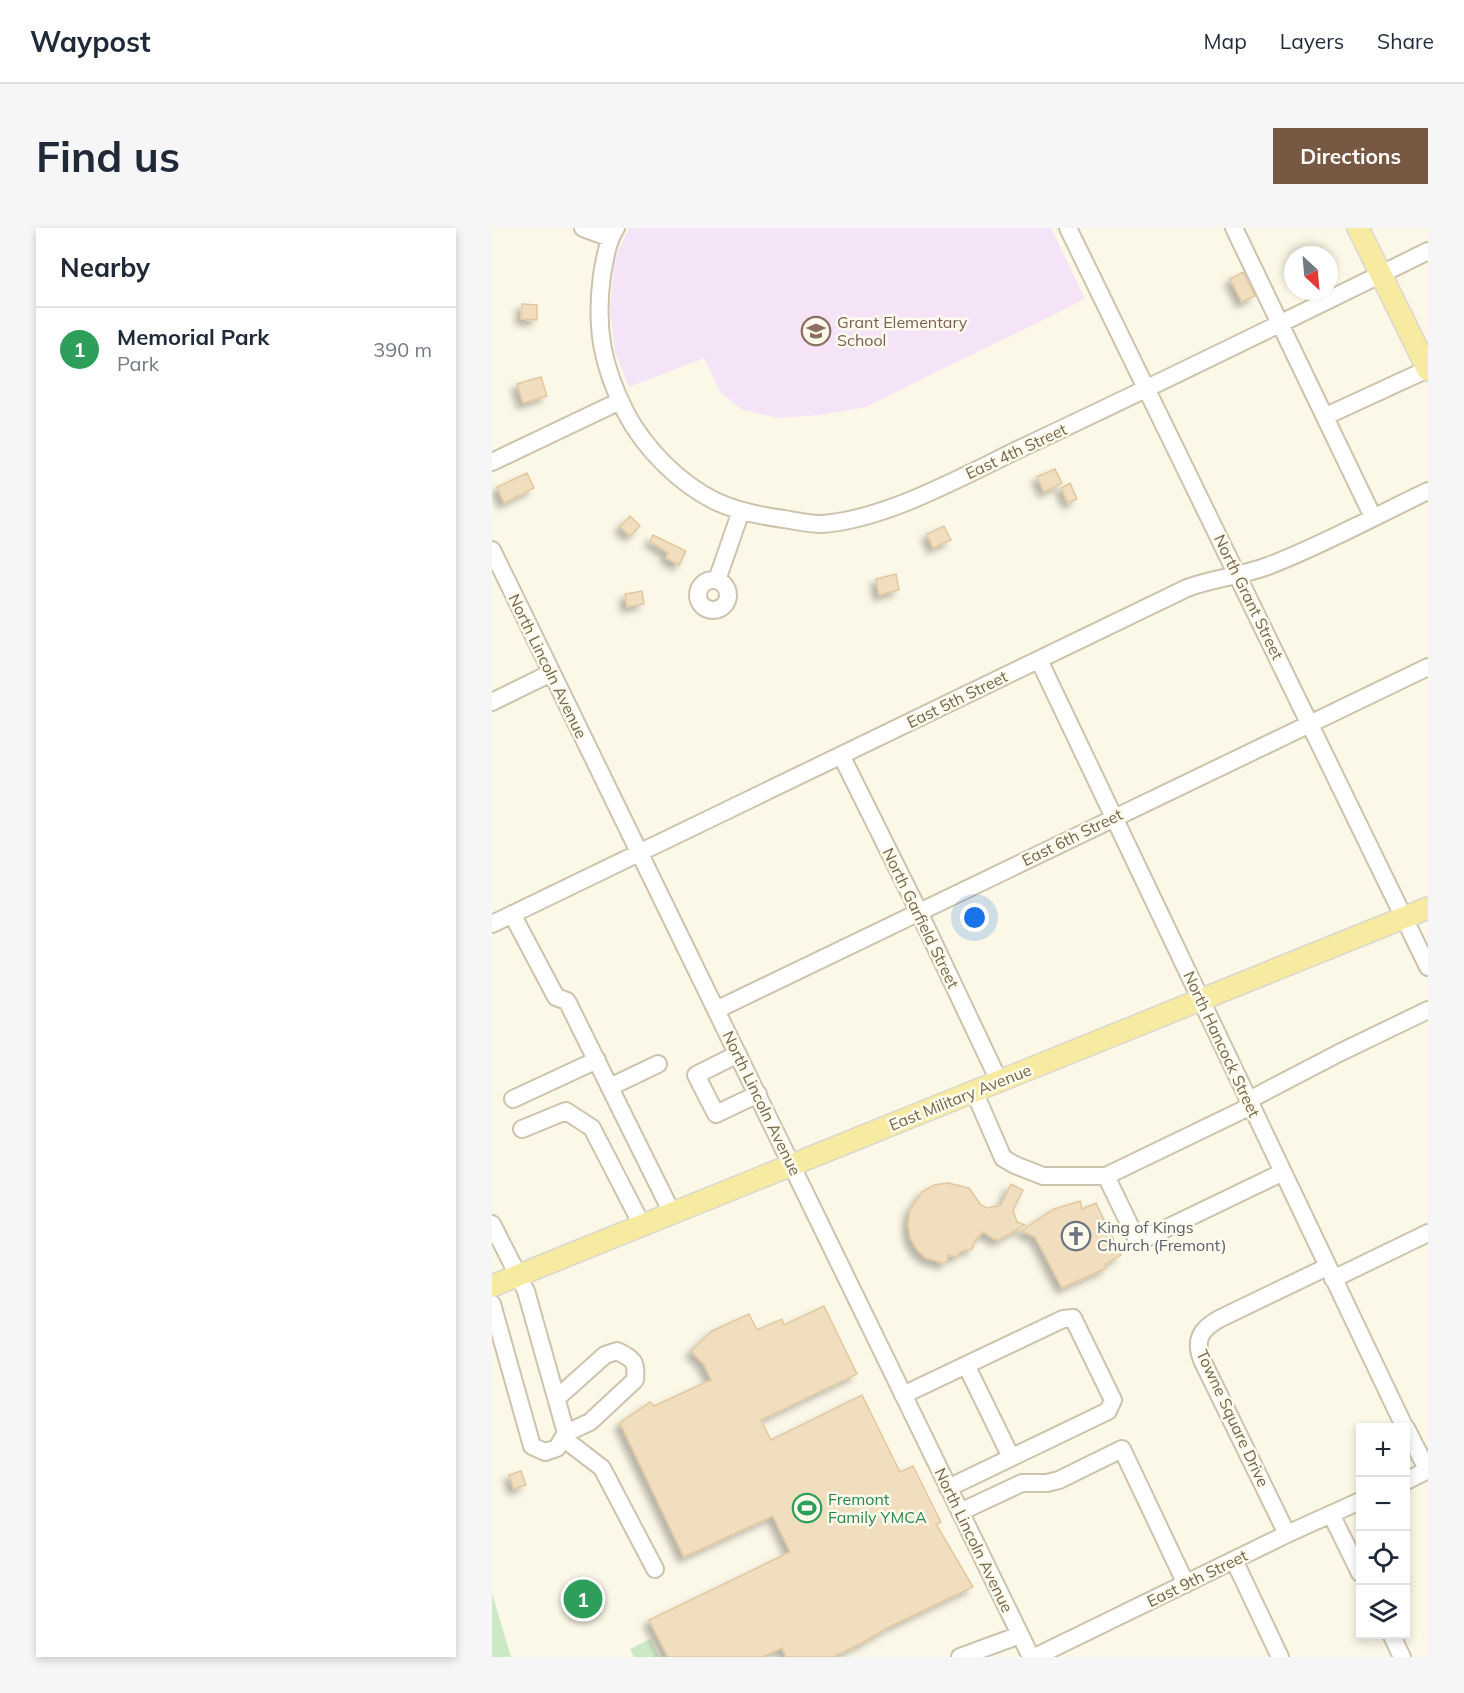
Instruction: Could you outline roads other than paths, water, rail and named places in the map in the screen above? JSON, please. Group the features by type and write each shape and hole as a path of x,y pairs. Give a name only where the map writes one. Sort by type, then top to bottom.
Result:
{"main road":[{"path":"1358,228 1428,369"},
{"name":"East Military Avenue","path":"492,1286 1428,908"}],"street":[{"path":"584,228 613,233"},
{"name":"North Grant Street","path":"1068,228 1428,967"},
{"path":"1234,228 1326,416 1338,449 1373,517"},
{"name":"East 4th Street","path":"613,233 599,300 599,330 607,368 620,401 636,431 663,462 714,500 741,511 820,524 854,519 925,493 1146,389 1428,251"},
{"path":"1326,416 1428,369"},
{"path":"492,462 620,401"},
{"name":"East 5th Street","path":"492,924 1187,588 1222,576 1238,574 1278,562 1428,491"},
{"path":"717,580 741,511"},
{"name":"North Lincoln Avenue","path":"492,550 948,1488 1033,1657"},
{"name":"North Hancock Street","path":"1039,660 1403,1423"},
{"name":"East 6th Street","path":"716,1010 1428,667"},
{"path":"492,702 551,673"},
{"name":"North Garfield Street","path":"840,755 919,912 999,1081"},
{"path":"512,915 556,997 567,1000 672,1213"},
{"path":"974,1091 1003,1158 1015,1166 1043,1176 1106,1176 1250,1103 1339,1053 1428,1010"},
{"path":"738,1054 696,1075 716,1114 758,1094"},
{"path":"513,1099 597,1060"},
{"path":"610,1087 658,1064"},
{"path":"522,1129 566,1111 592,1128 642,1226"},
{"path":"1106,1176 1138,1242 1282,1172"},
{"path":"492,1224 526,1291 565,1435 602,1468 655,1569"},
{"path":"1330,1273 1428,1233"},
{"name":"Towne Square Drive","path":"1287,1534 1202,1360 1198,1350 1198,1340 1204,1329 1213,1322 1330,1273"},
{"path":"492,1304 532,1446 545,1452 557,1448 565,1435 590,1422 598,1415 635,1380 636,1368 631,1358 617,1351 604,1355 556,1398"},
{"path":"903,1395 1063,1319 1073,1318 1113,1400 1108,1410 948,1488"},
{"path":"966,1365 1011,1457"},
{"name":"North Hancock Street","path":"1410,1437 1428,1470"},
{"path":"960,1512 1022,1483 1047,1483 1059,1480 1122,1449 1186,1584"},
{"path":"1410,1479 1428,1470"},
{"name":"East 9th Street","path":"1033,1657 1356,1503"},
{"path":"1331,1514 1356,1565"},
{"path":"1234,1560 1280,1657"},
{"path":"960,1657 989,1652 1020,1635"},
{"path":"1393,1639 1402,1657"}],"place":[{"name":"Grant Elementary School","path":"816,331"},
{"name":"King of Kings Church (Fremont)","path":"1076,1236"},
{"name":"Fremont Family YMCA","path":"807,1508"},
{"name":"Memorial Park","path":"583,1599"}]}
